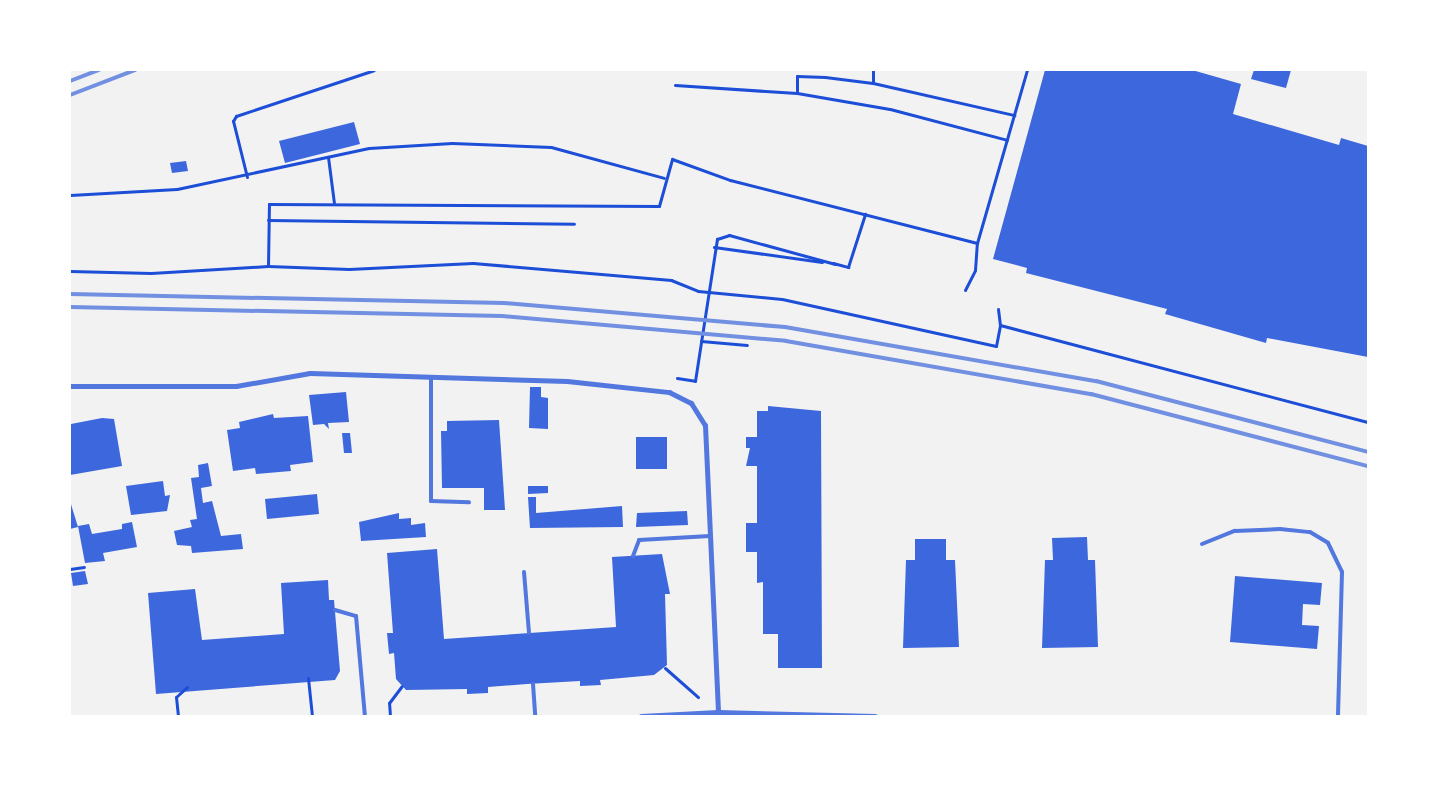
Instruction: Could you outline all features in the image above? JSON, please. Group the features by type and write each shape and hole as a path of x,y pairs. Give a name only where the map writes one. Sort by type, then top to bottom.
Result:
{"street":[{"path":"70,386 236,386 310,373 567,381 670,392 691,402 705,425 718,712"},
{"path":"641,716 718,712 875,716"}],"lane":[{"path":"431,378 431,501 469,502"},
{"path":"1202,544 1235,531 1280,528 1310,532 1328,543 1342,572 1338,716"},
{"path":"633,556 639,540 710,536"},
{"path":"524,572 529,633"},
{"path":"335,610 356,616 365,716"},
{"path":"533,684 536,716"}],"path":[{"path":"247,177 233,122 236,116 374,70"},
{"path":"873,70 873,83"},
{"path":"965,290 975,270 977,242 1027,70"},
{"path":"797,93 797,76 873,83 1014,114"},
{"path":"675,85 797,93 890,109 1007,140"},
{"path":"70,195 177,189 247,177 328,158 397,146 520,143 582,153 664,178"},
{"path":"328,158 334,203"},
{"path":"268,266 269,204 659,206 664,178 672,159 730,180 977,242"},
{"path":"696,381 714,247 717,239 729,236 848,267 866,214"},
{"path":"268,220 574,224"},
{"path":"714,247 835,264"},
{"path":"70,271 151,274 268,266 350,269 440,262 560,268 671,280 698,291 782,299 996,346 1000,325 998,309"},
{"path":"1000,325 1368,422"},
{"path":"701,341 748,345"},
{"path":"70,569 84,567"},
{"path":"665,668 698,697"},
{"path":"308,678 312,716"},
{"path":"390,716 389,703 402,686"},
{"path":"178,716 176,697 186,687"}],"building":[{"path":"1045,70 1192,70 1241,84 1233,114 1339,145 1341,138 1368,146 1368,357 1267,338 1266,343 1165,314 1167,309 1026,273 1027,268 993,259"},
{"path":"1254,70 1291,70 1286,88 1251,79"},
{"path":"354,122 360,144 285,163 279,141"},
{"path":"186,161 188,171 172,173 170,163"},
{"path":"530,387 541,387 541,397 548,398 548,429 529,428"},
{"path":"346,392 349,422 328,423 329,429 324,424 313,425 309,395"},
{"path":"768,406 821,411 822,668 778,668 778,634 763,634 763,582 757,583 757,552 746,552 746,523 757,523 757,466 746,466 750,448 746,448 746,437 757,437 757,411 768,411"},
{"path":"273,414 274,418 308,416 313,462 290,465 291,471 256,474 255,468 233,471 227,430 240,428 239,422"},
{"path":"102,418 114,419 122,466 70,475 71,424"},
{"path":"499,420 505,510 484,510 484,488 442,488 441,431 447,431 447,421"},
{"path":"342,433 350,433 352,453 344,453"},
{"path":"636,437 667,437 667,469 636,469"},
{"path":"208,463 212,486 201,488 203,503 212,501 221,536 241,534 243,549 192,553 191,546 177,545 174,531 192,527 190,520 197,519 191,478 199,477 198,465"},
{"path":"163,481 165,496 170,495 167,511 131,515 126,486"},
{"path":"528,486 548,486 548,493 528,494"},
{"path":"317,494 319,514 267,519 265,499"},
{"path":"528,497 536,497 536,513 622,506 623,527 530,528"},
{"path":"70,501 78,527 70,529"},
{"path":"687,511 688,525 636,527 637,513"},
{"path":"399,513 399,519 411,518 411,525 425,523 426,537 361,541 359,522"},
{"path":"132,522 137,547 103,553 105,561 85,563 78,526 89,524 92,534 122,529 122,524"},
{"path":"1087,537 1088,560 1095,560 1098,647 1042,648 1045,560 1053,560 1052,538"},
{"path":"915,539 946,539 946,560 955,560 959,647 903,648 906,560 915,560"},
{"path":"437,549 444,639 616,627 612,557 662,554 670,594 665,594 667,665 654,675 600,680 601,685 580,686 580,681 527,684 488,687 488,693 467,694 467,689 406,690 396,679 394,653 389,654 387,633 393,633 387,553"},
{"path":"85,571 88,584 73,586 71,573"},
{"path":"1235,576 1322,583 1320,605 1303,604 1302,625 1319,626 1317,649 1230,642"},
{"path":"328,580 329,600 334,600 340,671 335,680 156,694 148,593 195,589 202,640 284,634 281,583"}],"railway":[{"path":"70,81 99,70"},
{"path":"70,95 135,70"},
{"path":"70,294 504,303 785,327 1096,381 1368,452"},
{"path":"70,307 502,316 786,341 1091,394 1368,466"}]}
